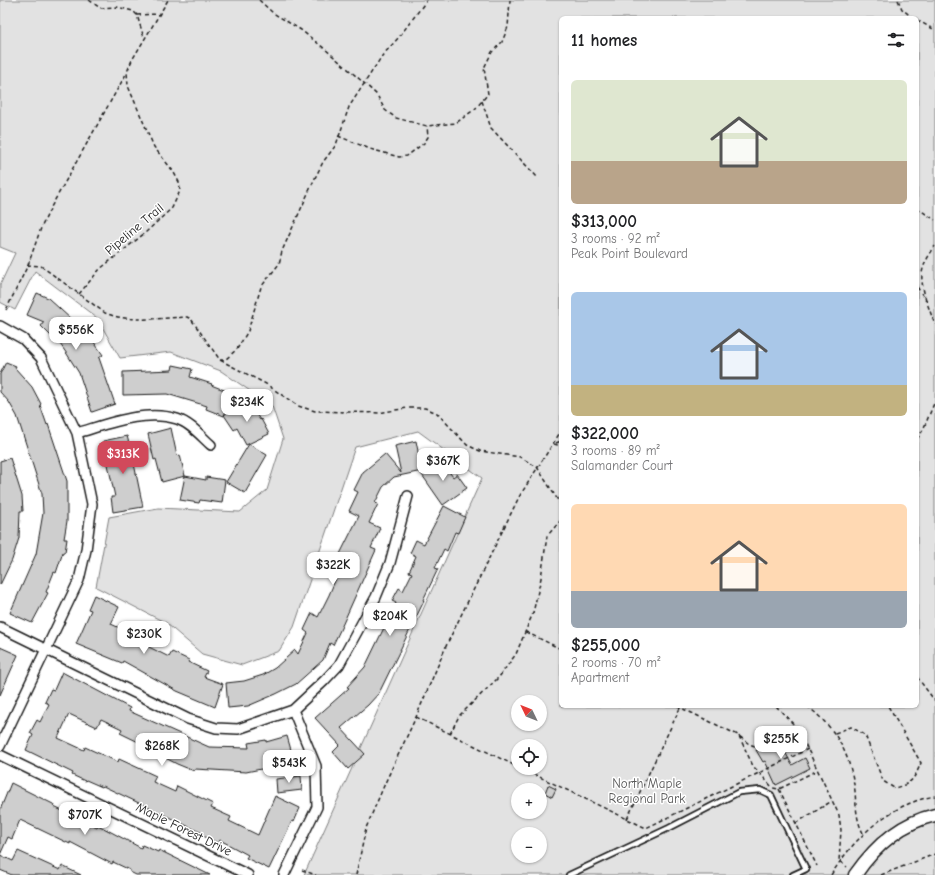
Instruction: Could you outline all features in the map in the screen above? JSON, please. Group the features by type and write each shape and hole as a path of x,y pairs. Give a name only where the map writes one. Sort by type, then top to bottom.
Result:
{"street":[{"path":"0,326 23,339 42,358 77,432 92,504 86,550 79,580 0,746"},
{"path":"77,432 123,420 157,416 177,419 183,422 211,445"},
{"path":"0,627 188,719 216,728 238,729 293,710 339,665 362,627 390,564 408,496"},
{"path":"284,875 317,807 316,766 293,710"},
{"name":"Maple Forest Drive","path":"0,755 248,875"},
{"path":"855,875 866,859 890,835 921,818 935,815"}],"lane":[{"path":"568,875 669,828 739,792 760,790 771,795 808,875"},
{"path":"793,875 806,869"}],"path":[{"path":"89,0 100,8 117,7 133,11 137,15 144,38"},
{"path":"6,310 28,265 41,228 51,207 127,72 144,38 168,0"},
{"path":"259,0 273,13 315,40 377,95 385,110 396,118 427,126 456,123 475,109 488,94 484,68 492,52 502,42 508,27 510,0"},
{"path":"220,360 225,360 237,349 248,331 261,287 279,264 282,251 323,162 336,145 349,107 382,56 399,37 426,0"},
{"path":"898,0 902,9 911,16"},
{"path":"137,15 160,14"},
{"path":"919,21 935,30"},
{"name":"Pipeline Trail","path":"79,294 100,269 145,233 172,208 180,191 179,182 173,171 154,147 128,86 127,72"},
{"path":"482,101 491,128 538,178"},
{"path":"338,136 370,149 399,157 407,156 424,143 428,137 427,126"},
{"path":"919,209 935,220"},
{"path":"935,246 924,262 920,279 935,325"},
{"path":"28,265 41,266 105,313 131,319 187,318 197,326 220,360 307,410 379,413 407,408 425,408 437,413 467,445 480,451 520,457 537,467 559,502"},
{"path":"919,290 926,300"},
{"path":"919,436 935,401"},
{"path":"931,411 935,408"},
{"path":"356,875 366,828 447,644 519,497 559,435"},
{"path":"554,444 559,441"},
{"path":"554,444 559,445"},
{"path":"450,734 459,716 499,677 516,654 533,613 542,578 544,551 547,536 559,522"},
{"path":"526,632 559,648"},
{"path":"919,680 935,701"},
{"path":"627,820 680,708"},
{"path":"682,708 738,735 749,744 755,746 764,744 798,728"},
{"path":"778,708 798,728 839,815 841,830 839,861"},
{"path":"810,708 823,718 835,733 844,749 850,767 859,825 863,833"},
{"path":"835,733 851,727 858,729 865,735 883,781 894,788 908,785 915,776 921,763 889,708"},
{"path":"416,717 511,763"},
{"path":"738,735 753,766 773,788 779,789 818,770"},
{"path":"535,775 646,828 808,749"},
{"path":"779,789 817,866"},
{"path":"831,875 839,861 863,833 897,809 935,796"},
{"path":"796,823 832,801"},
{"path":"881,875 935,854"},
{"path":"302,870 316,875"}],"green space":[{"name":"North Maple Regional Park","path":"0,0 935,0 935,875 304,875 482,478 418,431 355,447 294,627 279,651 242,665 202,654 166,623 96,587 109,517 158,508 240,512 267,490 283,439 272,406 221,371 171,352 120,358 97,318 35,271 15,310 0,302 0,285 15,253 0,247"}],"building":[{"path":"37,293 48,298 72,320 86,341 91,338 103,355 99,358 115,404 92,412 79,373 67,354 53,334 51,336 41,326 44,322 27,315"},
{"path":"6,362 16,366 15,368 32,387 41,404 40,405 67,481 67,521 64,539 67,539 65,552 63,552 56,573 54,572 46,592 48,593 32,623 10,613 36,554 43,513 42,494 17,416 9,402 0,392 0,374"},
{"path":"173,365 192,369 190,377 212,384 211,385 232,393 224,416 206,409 207,406 167,394 123,395 123,372 172,370"},
{"path":"247,400 260,420 261,419 269,434 246,445 237,428 234,430 224,415"},
{"path":"171,428 177,456 180,455 185,476 162,482 156,459 154,460 148,434"},
{"path":"127,436 143,507 113,512 111,497 115,497 103,441"},
{"path":"416,441 422,471 394,477 383,487 375,503 378,504 369,523 380,528 371,548 376,550 333,645 330,643 323,660 296,684 248,706 228,708 226,683 244,681 263,675 275,668 295,650 298,654 308,633 304,630 312,613 318,617 329,595 337,576 332,574 359,516 349,511 358,492 354,490 363,472 385,454 401,473 395,446"},
{"path":"249,444 267,455 245,493 226,482"},
{"path":"10,458 22,496 23,511 20,511 19,538 12,560 0,585 0,461"},
{"path":"439,458 453,477 457,474 467,488 443,505 420,472"},
{"path":"185,476 206,480 206,477 225,480 222,503 200,500 199,503 180,500"},
{"path":"444,506 465,517 458,533 455,532 447,551 444,549 435,568 438,569 423,600 424,601 379,693 368,705 341,728 365,754 348,769 333,752 340,745 315,718 349,688 347,687 365,667 396,603 392,601 399,588 403,591 412,573 409,572 416,556 410,553 416,540 424,544"},
{"path":"94,595 119,607 111,624 135,635 133,639 169,657 172,652 189,660 188,662 207,671 204,677 223,684 215,707 177,691 123,661 122,663 76,644 91,610 88,609"},
{"path":"0,647 18,655 0,695"},
{"path":"62,672 130,708 129,711 209,747 249,748 248,743 266,740 266,742 287,736 293,757 270,764 271,767 246,772 195,769 194,771 177,764 156,753 157,751 120,733 122,729 101,719 97,727 69,714 58,738 84,750 85,747 118,762 119,759 156,776 153,782 175,792 177,786 213,804 211,808 231,817 229,821 258,835 275,796 300,808 294,822 292,821 269,869 246,858 248,855 220,840 218,843 201,835 202,833 103,786 102,787 86,780 85,781 72,775 73,773 26,750 33,735 30,733 37,720 40,722 49,704 45,702 51,689 54,690"},
{"path":"789,734 794,745 784,750 792,765 805,758 810,768 776,785 765,761 763,762 756,750"},
{"path":"301,776 302,790 277,793 276,779"},
{"path":"11,783 55,805 54,807 97,827 98,825 141,848 142,845 158,852 159,850 210,875 136,875 130,872 130,870 113,862 112,864 70,842 70,844 20,820 12,839 8,837 0,855 0,810"},
{"path":"548,785 556,789 552,797 547,794"},
{"path":"18,851 60,870 62,866 81,875 12,875 0,870 0,855 13,861"}]}
